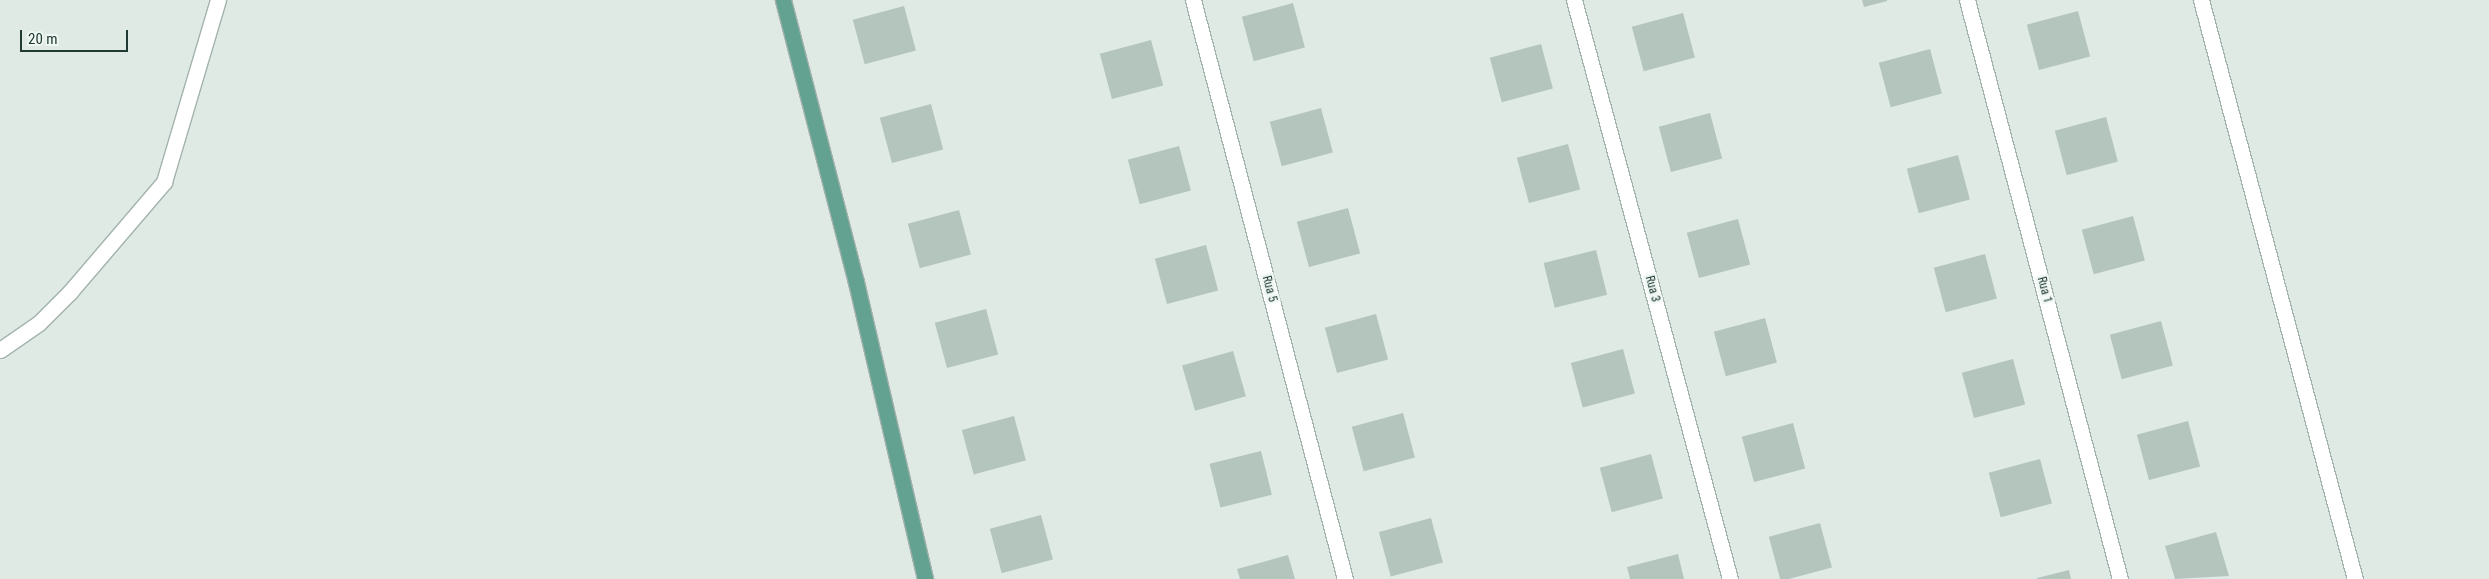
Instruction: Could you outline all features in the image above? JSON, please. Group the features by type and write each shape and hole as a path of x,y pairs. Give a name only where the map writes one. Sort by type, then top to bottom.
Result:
{"main road":[{"path":"783,0 856,282 925,579"}],"street":[{"path":"0,350 40,323 70,292 164,182 218,0"},
{"name":"Rua 5","path":"1193,0 1346,579"},
{"name":"Rua 3","path":"1574,0 1730,579"},
{"name":"Rua 1","path":"1967,0 2120,579"},
{"path":"2201,0 2356,579"}],"building":[{"path":"1862,0 1887,0 1887,1 1864,7"},
{"path":"1293,3 1305,47 1254,61 1242,17"},
{"path":"904,6 916,50 865,64 853,20"},
{"path":"2078,11 2090,56 2039,70 2027,25"},
{"path":"1683,13 1695,57 1644,71 1632,27"},
{"path":"1151,40 1163,85 1112,99 1100,54"},
{"path":"1541,44 1553,88 1502,102 1490,58"},
{"path":"1930,49 1942,93 1891,107 1879,63"},
{"path":"931,104 943,149 892,163 880,118"},
{"path":"1321,108 1333,152 1282,166 1270,122"},
{"path":"1710,113 1722,158 1671,172 1659,127"},
{"path":"2106,117 2118,161 2067,175 2055,131"},
{"path":"1568,144 1580,189 1529,203 1517,158"},
{"path":"1179,146 1191,190 1140,204 1128,160"},
{"path":"1958,155 1970,199 1919,213 1907,169"},
{"path":"1348,208 1360,253 1309,267 1297,222"},
{"path":"959,210 971,254 920,268 908,224"},
{"path":"2133,216 2145,260 2094,274 2082,230"},
{"path":"1738,219 1750,264 1699,278 1687,233"},
{"path":"1206,245 1218,290 1167,304 1155,259"},
{"path":"1596,250 1607,295 1555,308 1544,263"},
{"path":"1985,254 1997,298 1946,312 1934,268"},
{"path":"986,309 998,354 947,368 935,323"},
{"path":"1376,314 1388,359 1337,373 1325,328"},
{"path":"1765,318 1777,362 1726,376 1714,332"},
{"path":"2161,321 2173,365 2122,379 2110,335"},
{"path":"1623,349 1635,393 1583,407 1571,363"},
{"path":"1233,351 1246,396 1195,411 1182,366"},
{"path":"2013,359 2025,404 1974,418 1962,373"},
{"path":"1403,413 1415,457 1364,471 1352,427"},
{"path":"1014,416 1026,460 974,474 962,430"},
{"path":"2188,421 2200,466 2149,480 2137,435"},
{"path":"1793,423 1805,468 1754,482 1742,437"},
{"path":"1261,451 1272,495 1220,507 1210,464"},
{"path":"1651,454 1663,498 1612,512 1600,468"},
{"path":"2040,459 2052,503 2001,517 1989,473"},
{"path":"1041,515 1053,559 1002,573 990,529"},
{"path":"1431,518 1443,562 1391,576 1379,532"},
{"path":"1820,523 1832,567 1789,579 1780,579 1769,537"},
{"path":"2216,532 2229,576 2175,579 2165,546"},
{"path":"1678,554 1684,579 1630,579 1627,567"},
{"path":"1288,555 1295,579 1240,579 1237,569"},
{"path":"2069,570 2071,579 2037,579 2037,578"}]}
